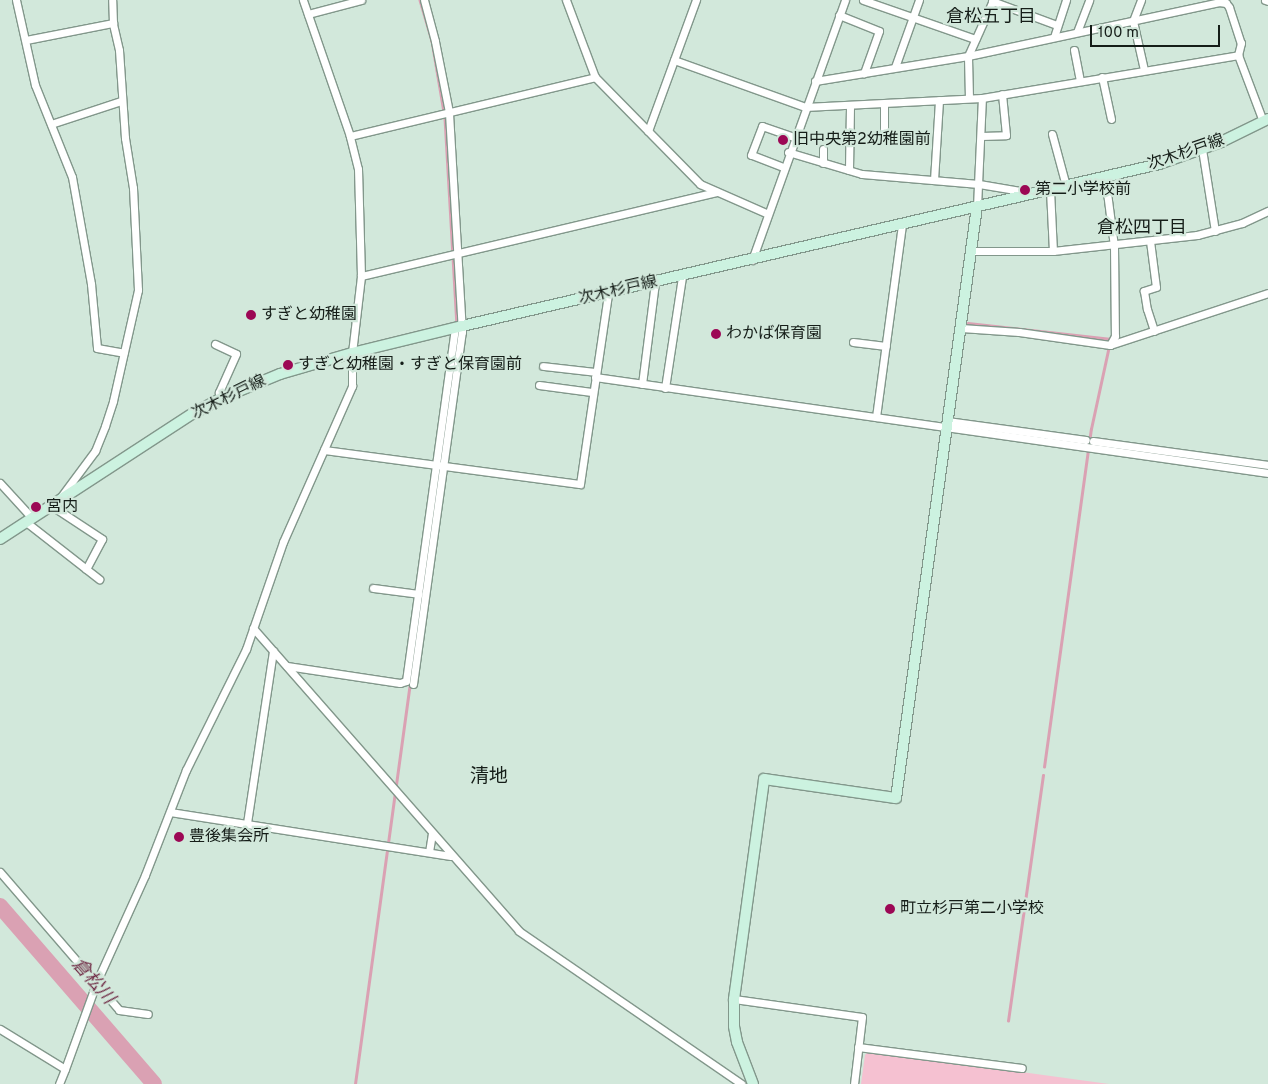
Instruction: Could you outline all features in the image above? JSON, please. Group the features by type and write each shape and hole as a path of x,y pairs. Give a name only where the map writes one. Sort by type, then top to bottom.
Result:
{"main road":[{"name":"次木杉戸線","path":"0,539 192,414 222,398 280,374 352,353 459,327 608,294 1159,164 1202,150 1266,120"},
{"path":"752,1084 737,1042 734,1026 734,1000 764,779 896,798 977,207"}],"street":[{"path":"16,0 35,85 72,178 91,284 98,348 124,352"},
{"path":"86,569 102,540 54,505 95,451 113,401 138,290 139,275 133,188 121,101 119,50 113,23 112,0"},
{"path":"60,1084 97,981 145,875 186,770 246,649 283,542 352,386 352,353 361,276 358,169 350,136 303,0"},
{"path":"308,14 361,0"},
{"path":"414,684 459,327 449,112 435,41 424,0"},
{"path":"566,0 595,77 700,184 766,213"},
{"path":"648,131 696,0"},
{"path":"752,260 766,213 845,0"},
{"path":"863,0 975,39"},
{"path":"896,67 919,0"},
{"path":"1054,37 1066,0"},
{"path":"1077,32 1089,0"},
{"path":"1141,0 1133,21 1144,70"},
{"path":"969,98 968,56 993,1 1057,25"},
{"path":"815,81 968,56 1219,2 1226,3 1229,7 1241,43 1238,54 1266,120"},
{"path":"839,15 879,30 864,73"},
{"path":"26,40 113,23"},
{"path":"1074,50 1080,80"},
{"path":"674,60 805,107 982,98 1238,54"},
{"path":"350,136 595,77"},
{"path":"1102,77 1111,119"},
{"path":"981,136 1006,135 1002,94"},
{"path":"977,207 982,98"},
{"path":"934,180 939,100"},
{"path":"51,124 121,101"},
{"path":"884,104 884,129"},
{"path":"849,170 850,106"},
{"path":"783,167 751,155 762,126 794,137"},
{"path":"1052,134 1066,186"},
{"path":"823,149 823,162"},
{"path":"1202,150 1215,232"},
{"path":"788,152 862,174 979,184 1035,194"},
{"path":"1105,177 1114,246 1115,336 1110,345"},
{"path":"1050,190 1053,251"},
{"path":"361,276 716,192"},
{"path":"972,251 1053,251 1114,246 1215,232 1268,211"},
{"path":"876,418 902,225"},
{"path":"1150,241 1156,287 1144,291 1154,331"},
{"path":"665,388 682,276"},
{"path":"642,384 655,283"},
{"path":"961,328 1027,333 1110,345 1268,293"},
{"path":"324,450 580,484 592,392 608,294"},
{"path":"854,342 886,346"},
{"path":"215,344 236,354 219,392 222,398"},
{"path":"542,366 665,388 876,418 1090,440 1268,465"},
{"path":"539,385 592,392"},
{"path":"946,424 1268,473"},
{"path":"287,666 404,683 406,681 440,466"},
{"path":"0,483 29,520 98,579"},
{"path":"374,588 419,594"},
{"path":"253,628 451,856 519,931 742,1084"},
{"path":"247,823 273,651"},
{"path":"170,812 451,856"},
{"path":"429,852 432,834"},
{"path":"0,872 97,981 120,1010 148,1014"},
{"path":"734,1000 862,1017 854,1084"},
{"path":"0,1029 64,1069"},
{"path":"858,1048 1022,1068"}],"shaded area":[{"path":"869,1051 1109,1084 861,1084 865,1055"}],"waterway":[{"path":"420,0 432,41 445,118 457,325"},
{"path":"968,323 1111,339"},
{"path":"1044,767 1091,429 1109,346"},
{"path":"429,546 456,350"},
{"path":"355,1084 410,682"},
{"path":"1008,1021 1043,775"},
{"name":"倉松川","path":"0,906 154,1084"}],"place":[{"name":"旧中央第2幼稚園前","path":"783,140"},
{"name":"第二小学校前","path":"1025,190"},
{"name":"すぎと幼稚園","path":"251,315"},
{"name":"わかば保育園","path":"716,334"},
{"name":"すぎと幼稚園・すぎと保育園前","path":"288,365"},
{"name":"宮内","path":"36,507"},
{"name":"豊後集会所","path":"179,837"},
{"name":"町立杉戸第二小学校","path":"890,909"}],"district":[{"name":"倉松五丁目","path":"991,18"},
{"name":"倉松四丁目","path":"1142,229"},
{"name":"清地","path":"489,778"}]}
